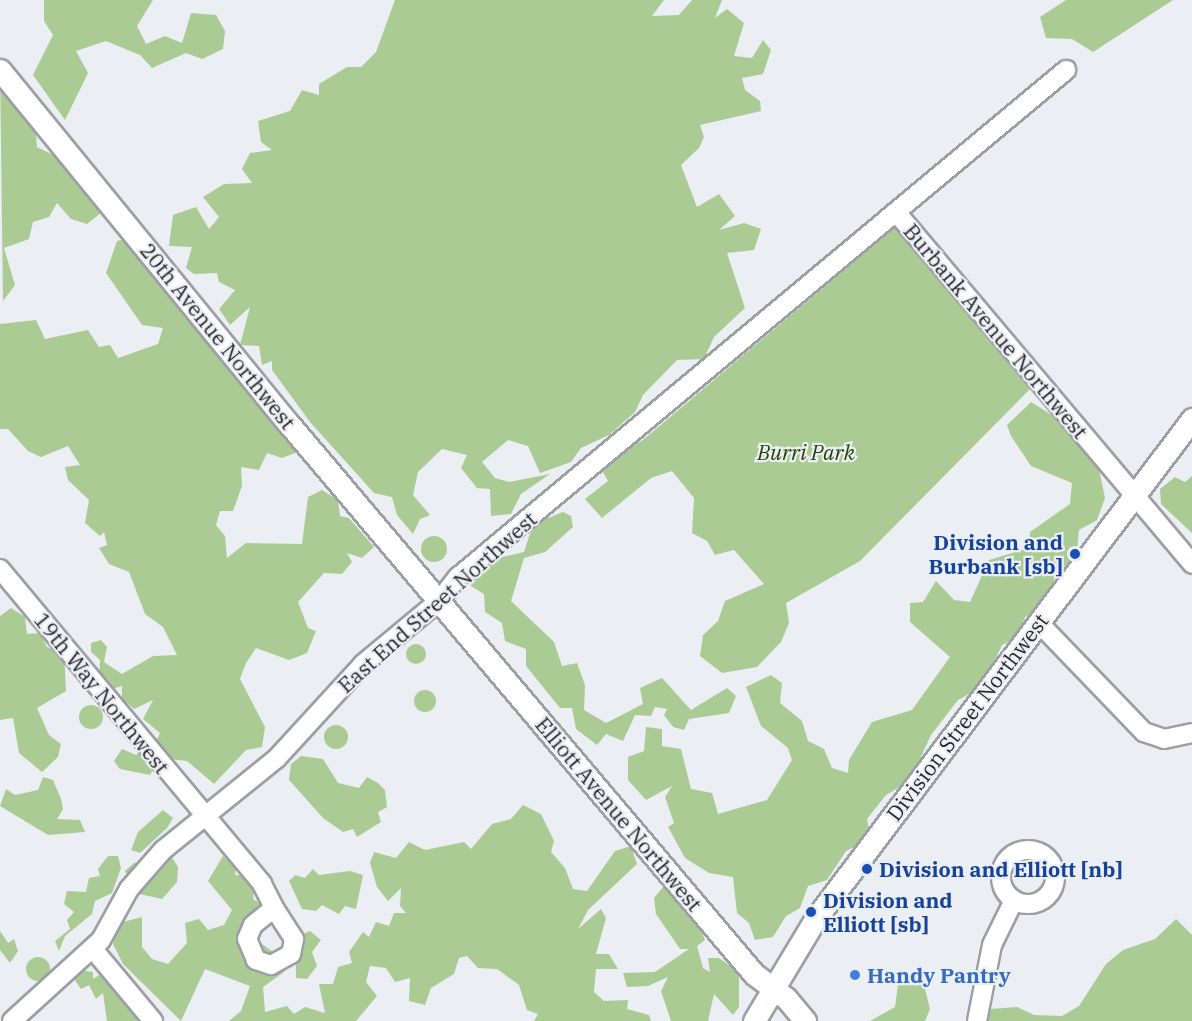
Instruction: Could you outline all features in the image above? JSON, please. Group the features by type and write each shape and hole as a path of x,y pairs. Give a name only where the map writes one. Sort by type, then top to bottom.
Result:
{"street":[{"name":"20th Avenue Northwest","path":"0,70 439,601"},
{"name":"Burbank Avenue Northwest","path":"1066,70 896,212 1192,564"},
{"name":"East End Street Northwest","path":"12,1021 93,949 129,890 163,850 202,816 277,758 363,664 439,601 458,577 896,212"},
{"name":"Division Street Northwest","path":"753,1021 768,992 816,918 1132,494 1192,420"},
{"name":"19th Way Northwest","path":"0,569 202,816 262,884 274,908"},
{"name":"Elliott Avenue Northwest","path":"439,601 768,992 788,1021"},
{"path":"1038,622 1143,732 1164,739 1192,733"},
{"path":"977,1021 992,945 1014,900"},
{"path":"93,949 153,1021"},
{"name":"Elliott Avenue Northwest","path":"768,992 786,998 805,1021"}],"green space":[{"path":"44,0 153,0 137,26 146,44 165,36 182,43 191,13 216,15 225,31 223,49 202,59 186,53 152,68 140,55 106,41 76,51 88,73 65,120 33,75 53,35 44,21"},
{"path":"395,0 664,0 652,16 679,15 692,0 722,0 715,18 727,9 744,23 734,56 752,58 763,40 771,50 763,74 742,78 745,90 760,101 761,111 700,125 704,137 699,148 681,165 697,207 719,194 735,216 719,230 744,223 761,229 754,250 727,253 745,308 714,337 704,359 677,360 643,395 635,412 609,435 581,448 571,462 540,473 528,446 508,440 482,462 495,478 509,482 550,474 521,494 511,514 491,516 490,489 477,488 461,468 467,455 442,449 418,472 413,495 430,515 420,519 413,534 397,515 392,497 374,493 310,422 272,370 272,361 262,365 259,346 240,345 250,307 230,325 219,309 235,290 219,282 217,273 194,274 186,268 192,247 169,246 173,215 196,207 209,229 219,217 203,197 224,184 252,183 242,169 250,153 272,150 261,142 258,121 290,111 302,90 319,95 319,84 347,67 361,67 376,52"},
{"path":"1066,0 1173,0 1093,52 1072,39 1046,38 1040,17"},
{"path":"0,67 35,121 37,147 68,162 73,178 96,191 102,212 87,224 71,219 57,203 49,217 33,222 29,239 4,248 15,285 3,301"},
{"name":"Burri Park","path":"899,224 1031,388 860,561 786,603 789,623 781,642 757,667 722,673 700,656 703,635 718,621 725,601 764,584 734,550 715,555 707,541 692,533 694,498 672,471 651,478 602,518 585,499 608,481 600,467 644,439"},
{"path":"143,234 219,357 299,425 298,452 282,458 267,453 259,470 241,467 242,486 233,511 220,511 216,525 225,536 227,558 246,543 302,544 308,497 322,490 338,500 340,516 349,518 374,547 362,558 347,553 352,562 342,574 324,573 298,602 308,628 316,631 307,653 289,660 256,648 246,663 240,679 265,727 262,747 246,750 214,784 187,761 169,759 156,741 160,733 143,719 153,700 134,709 122,699 122,686 112,689 99,679 100,660 91,652 91,643 101,640 107,647 104,662 122,674 153,656 177,655 163,627 145,614 129,572 109,564 99,548 107,545 104,532 100,536 85,523 89,500 68,480 65,467 80,465 68,446 41,457 28,451 8,429 0,429 0,324 36,320 45,339 88,330 99,347 110,345 118,358 158,344 163,328 142,325 106,273 117,241"},
{"path":"1031,402 1055,417 1099,469 1105,498 1097,520 1079,530 1076,560 1056,571 1050,602 1025,617 1018,637 1002,645 982,687 958,700 931,735 910,781 886,795 867,819 871,839 846,851 827,880 808,886 800,908 786,916 773,937 755,940 749,923 737,913 733,877 709,873 685,858 668,827 674,823 665,797 672,786 646,800 628,780 628,757 644,751 646,727 662,729 662,746 681,749 691,789 712,793 718,814 767,800 792,760 788,748 761,726 746,687 771,675 782,683 780,703 802,721 808,741 824,749 832,768 848,773 849,760 872,722 912,710 950,657 910,622 910,603 923,602 936,581 954,600 970,602 989,560 1029,548 1030,532 1070,504 1072,483 1031,466 1011,436 1007,425"},
{"path":"1192,476 1192,533 1161,504 1160,489 1175,477 1185,482"},
{"path":"563,512 571,516 573,527 545,552 524,558 511,601 554,642 562,666 577,663 585,685 584,710 606,723 643,704 640,688 662,678 691,710 727,688 736,696 729,713 689,719 684,730 673,727 664,715 667,709 655,707 651,716 635,715 623,741 606,734 597,745 576,729 572,708 560,708 526,666 526,649 505,641 502,623 485,612 484,594 471,586 473,572 486,561 524,552 533,524"},
{"path":"434,536 443,540 447,549 443,558 434,562 425,558 421,549 425,540"},
{"path":"11,608 25,617 27,634 40,633 47,647 64,653 66,691 37,708 49,735 61,744 58,757 42,772 19,753 13,718 0,720 0,616"},
{"path":"416,644 423,647 426,654 423,661 416,664 409,661 406,654 409,647"},
{"path":"425,690 433,693 436,701 433,709 425,712 417,709 414,701 417,693"},
{"path":"91,705 96,706 102,712 102,722 96,728 91,729 86,728 80,722 79,717 80,712 86,706"},
{"path":"336,725 345,728 348,737 345,746 336,749 327,746 324,737 327,728"},
{"path":"122,749 136,755 143,749 155,766 150,775 120,769 114,761"},
{"path":"301,756 323,759 338,783 359,788 367,777 378,783 385,790 387,807 378,812 381,822 357,837 353,829 343,832 323,818 289,780 291,764"},
{"path":"43,777 53,780 61,799 63,809 57,819 80,820 85,832 48,835 0,806 6,789 15,795 38,790"},
{"path":"523,805 541,814 554,841 551,852 565,868 573,889 587,891 615,851 631,846 637,864 588,910 578,929 601,909 606,918 596,954 609,954 618,969 596,969 594,992 604,1001 628,1000 627,1009 649,1015 651,1021 534,1021 538,1014 527,1010 519,985 497,969 478,968 467,956 459,958 454,974 431,988 425,1005 409,1001 410,978 395,982 386,968 370,966 366,982 377,996 356,1021 229,1021 241,1011 250,986 205,969 181,1021 123,964 113,944 119,923 142,917 142,947 152,959 168,964 187,943 185,923 199,919 208,930 224,925 232,910 208,881 223,856 236,867 235,875 256,876 253,899 267,908 259,942 276,954 284,972 263,987 265,1012 287,1006 294,1014 305,1007 325,1013 319,984 333,984 338,967 352,963 349,952 363,932 369,937 376,922 389,926 394,913 406,913 400,906 401,888 388,901 377,887 370,863 374,852 396,858 409,842 425,850 464,842 471,849 492,824 511,819"},
{"path":"163,810 173,818 167,828 140,853 131,850 138,832"},
{"path":"108,856 118,856 121,868 112,893 95,901 92,914 65,936 59,951 55,941 70,929 67,920 74,912 64,904 67,891 86,892 89,878 100,876 98,869"},
{"path":"171,856 178,867 177,882 162,899 135,893 125,871 134,863"},
{"path":"313,869 319,875 350,871 363,875 356,909 345,906 339,914 322,905 316,911 302,909 289,881 295,875 305,878"},
{"path":"664,886 695,916 705,940 697,946 703,968 710,972 708,958 719,958 739,972 739,1007 733,1015 714,994 708,1021 671,1021 661,991 668,977 648,986 627,987 623,973 655,972 689,949 680,949 656,914 654,898"},
{"path":"1176,919 1192,935 1192,1021 984,1021 990,1009 1017,1007 1034,1015 1062,1016 1079,1006 1106,964 1123,950 1155,939"},
{"path":"0,931 8,943 14,939 18,951 10,963 0,950"},
{"path":"310,931 321,940 312,952 317,966 307,979 296,978 296,937"},
{"path":"38,957 47,960 50,969 47,978 38,981 29,978 26,969 29,960"},
{"path":"79,970 93,972 93,979 101,974 107,983 119,984 144,1021 107,1021 103,993 96,999 89,985 81,989 74,979"},
{"path":"898,985 924,985 930,1009 925,1021 870,1021 895,1007"}],"place":[{"name":"Division and Burbank [sb]","path":"1075,554"},
{"name":"Division and Elliott [nb]","path":"867,869"},
{"name":"Division and Elliott [sb]","path":"811,912"},
{"name":"Handy Pantry","path":"855,975"}]}
